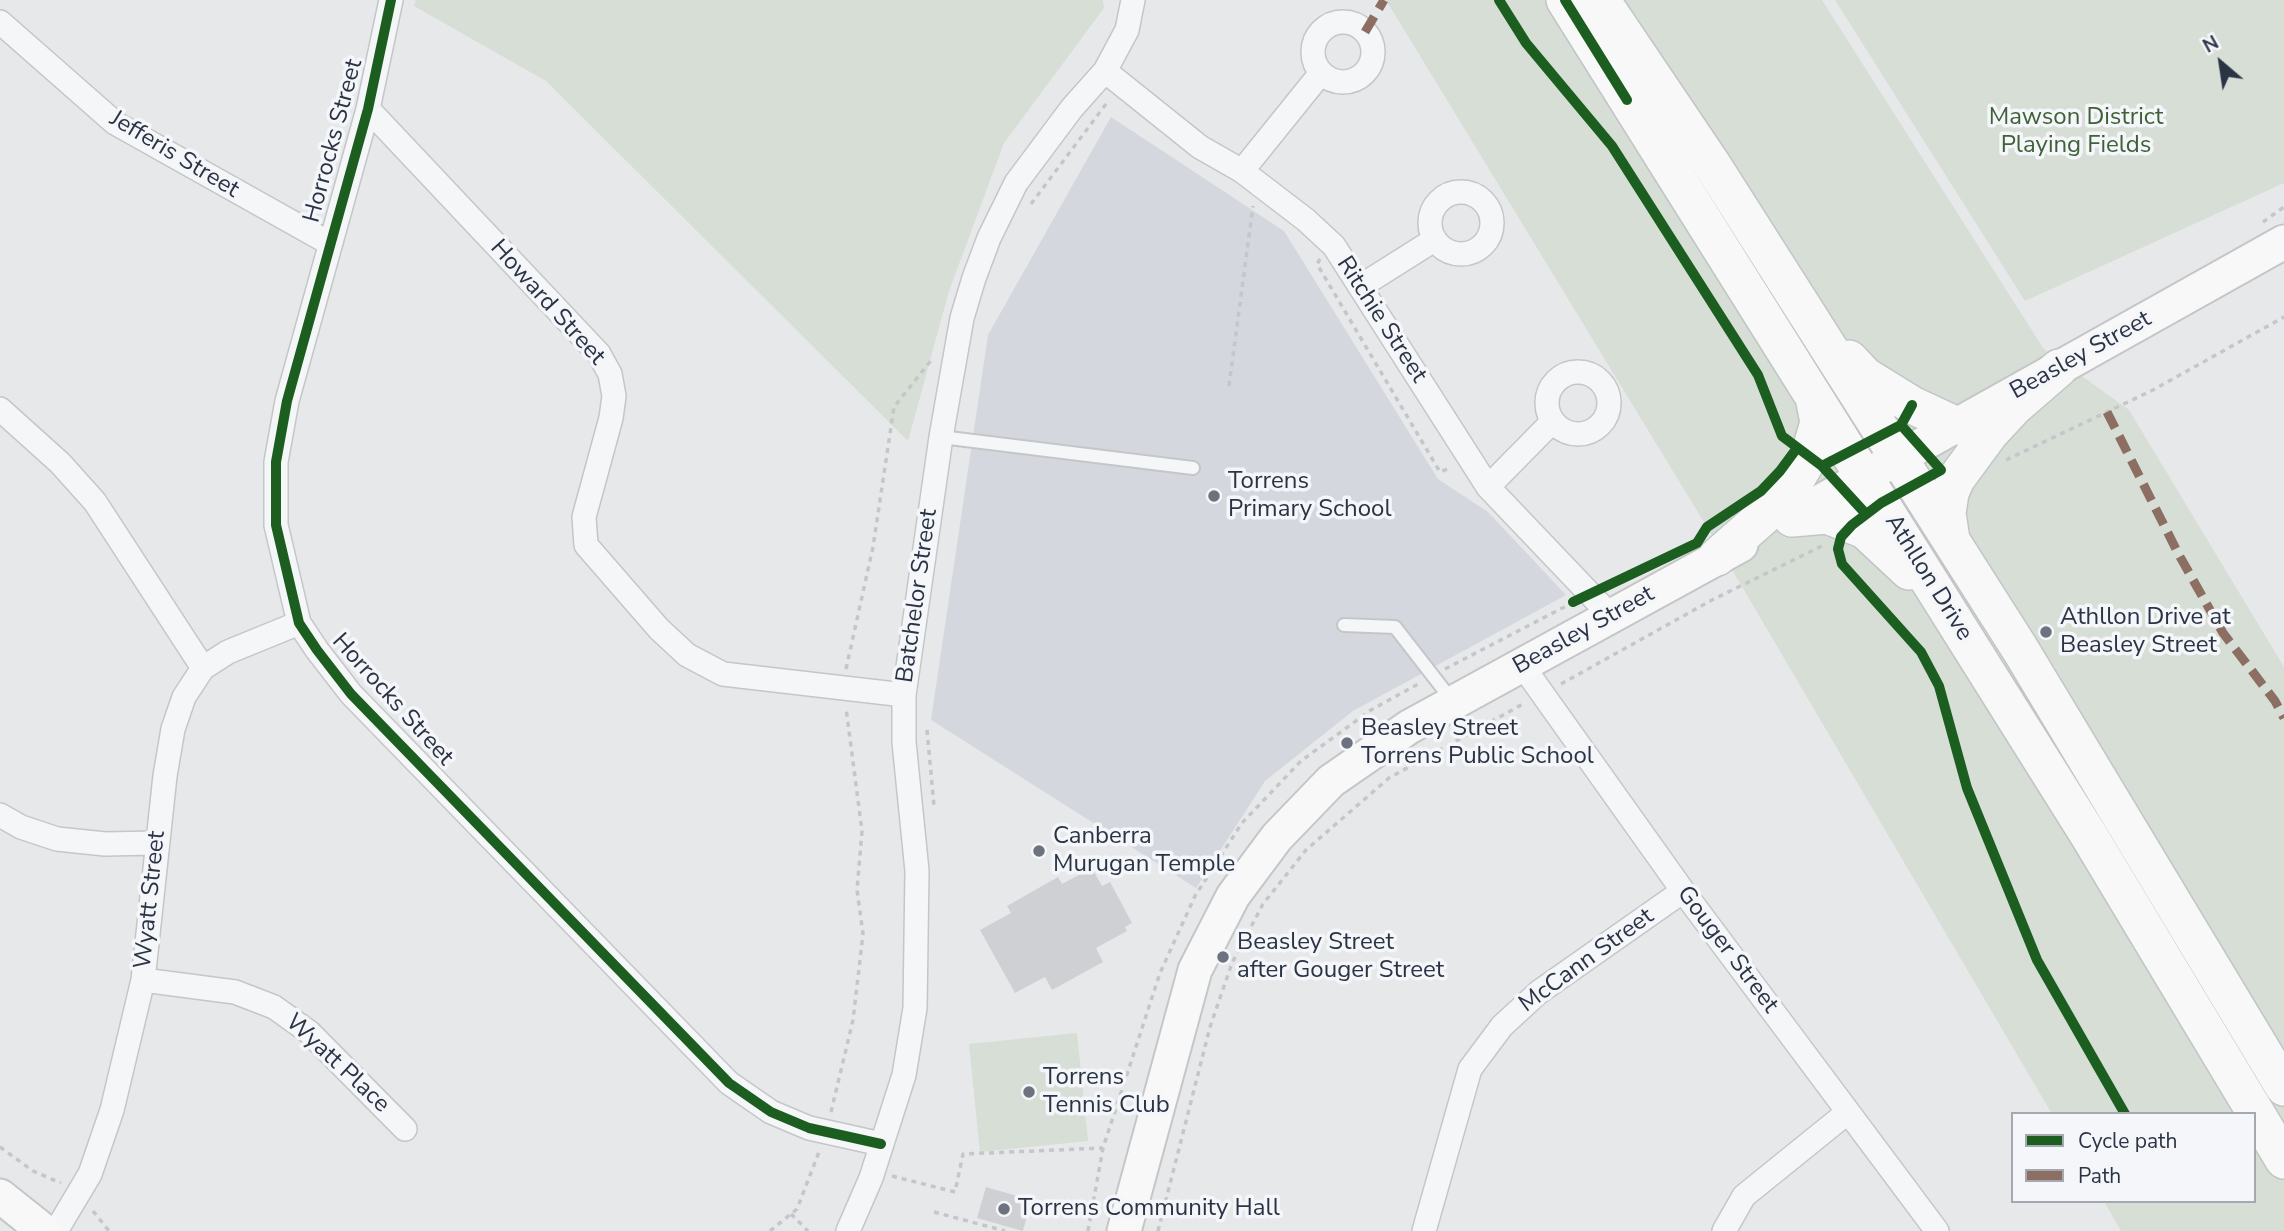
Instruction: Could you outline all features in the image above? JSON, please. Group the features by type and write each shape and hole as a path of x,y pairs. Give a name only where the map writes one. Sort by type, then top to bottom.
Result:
{"main road":[{"name":"Athllon Drive","path":"1565,0 2088,834 2255,1112"},
{"name":"Athllon Drive","path":"1601,0 1711,163 1951,540 2105,787 2284,1087"},
{"name":"Beasley Street","path":"1124,1231 1195,970 1233,896 1277,837 1331,781 1409,727 1522,665 1592,604 1717,557 1793,518 2284,242"},
{"path":"1812,320 1865,376 1912,405 1957,426"},
{"path":"1951,540 1947,513 1950,493 1956,479 1989,434 2014,407 2059,368"},
{"path":"1717,557 1767,513 1795,481 1809,457 1819,422 1814,397"},
{"path":"1793,518 1827,516 1847,531 1866,530 1942,599"},
{"name":"Athllon Drive","path":"2256,1113 2284,1160"},
{"path":"0,1196 44,1231"}],"street":[{"name":"Horrocks Street","path":"391,0 368,109 287,401 276,462 276,525 299,623 351,694 729,1083 771,1112 809,1128 881,1144"},
{"name":"Batchelor Street","path":"848,1231 884,1174 881,1144 904,1074 915,1009 917,871 904,742 904,695 941,438 962,318 989,238 1016,183 1072,108 1105,71 1127,30 1133,0"},
{"name":"Jefferis Street","path":"0,22 115,123 329,243"},
{"name":"Ritchie Street","path":"1105,71 1200,147 1242,171 1306,220 1334,246 1488,486 1592,604"},
{"path":"1242,171 1321,73"},
{"name":"Howard Street","path":"368,109 599,354 610,374 614,396 584,517 586,545 659,628 687,655 723,674 845,686 904,695"},
{"path":"1361,286 1434,240"},
{"path":"0,409 60,463 95,502 203,668"},
{"path":"1488,486 1553,421"},
{"name":"Wyatt Street","path":"57,1231 90,1174 112,1110 143,980 165,776 173,729 184,697 203,668 228,652 299,623"},
{"name":"Gouger Street","path":"1522,665 1683,891 1937,1231"},
{"path":"0,815 21,827 57,839 105,844 157,843"},
{"name":"McCann Street","path":"1424,1231 1470,1069 1502,1026 1539,992 1683,891"},
{"name":"Wyatt Place","path":"143,980 234,992 274,1007 309,1032 405,1129"},
{"path":"1724,1231 1744,1196 1848,1112"}],"lane":[{"path":"941,438 1193,468"},
{"path":"1344,625 1395,627 1454,703"}],"path":[{"path":"1027,213 1033,201 1112,96"},
{"path":"1229,386 1254,197"},
{"path":"1324,253 1317,264 1440,472 1455,465"},
{"path":"2003,461 2153,390 2284,317"},
{"path":"769,1231 797,1209 826,1132 853,1020 863,934 857,890 862,831 846,708 845,674 873,547 894,407 934,356"},
{"path":"1158,1231 1210,1027 1232,963 1263,904 1306,850 1389,778 1712,600 1847,531"},
{"path":"1088,1231 1103,1148 1160,973 1195,896 1241,823 1301,761 1371,710 1433,676 1592,604"},
{"path":"926,717 934,812"},
{"path":"884,1174 955,1192 963,1154 1103,1148"},
{"path":"884,1174 890,1188"},
{"path":"934,1212 1005,1231"},
{"path":"791,1214 808,1231"}],"shaded area":[{"name":"Torrens Primary School","path":"1111,117 1284,231 1438,479 1488,512 1566,595 1353,711 1265,781 1196,888 931,720 988,335"}],"green space":[{"path":"416,0 1103,0 1104,8 1004,143 949,291 908,441 546,81 414,6"},
{"path":"1386,0 1822,0 2043,348 2129,410 2284,667 2284,1231 2121,1231 2105,1203 2256,1203 2256,1112 2051,1112 1707,527"},
{"name":"Mawson District Playing Fields","path":"1835,0 2284,0 2284,183 2025,301"},
{"name":"Torrens Tennis Club","path":"1077,1033 1088,1141 980,1152 969,1044"}],"building":[{"path":"1092,868 1102,886 1110,882 1132,923 1125,927 1127,931 1096,948 1103,962 1052,990 1045,977 1015,993 980,930 1011,913 1007,906 1058,877 1062,884"},
{"name":"Torrens Community Hall","path":"986,1187 1031,1200 1023,1231 977,1218"}],"marked path":[{"path":"1365,32 1384,0"},
{"path":"2107,412 2179,555 2223,633 2275,701 2284,718"}],"cycle path":[{"path":"391,0 368,109 287,401 276,462 276,525 299,623 351,694 729,1083 771,1112 809,1128 881,1144"},
{"path":"1499,0 1526,43 1612,146 1758,375 1782,436 1822,466 1866,514"},
{"path":"1565,0 1627,100"},
{"path":"1822,466 1901,425 1912,405"},
{"path":"1901,425 1941,470 1881,503 1852,525 1841,537 1838,549 1842,564 1921,652 1939,686 1967,788 2037,960 2124,1112"},
{"path":"1573,602 1697,543 1707,527 1761,491 1797,448"}],"place":[{"name":"Torrens Primary School","path":"1214,496"},
{"name":"Athllon Drive at Beasley Street","path":"2046,632"},
{"name":"Beasley Street Torrens Public School","path":"1347,743"},
{"name":"Canberra Murugan Temple","path":"1039,851"},
{"name":"Beasley Street after Gouger Street","path":"1223,957"},
{"name":"Torrens Tennis Club","path":"1029,1092"},
{"name":"Torrens Community Hall","path":"1004,1209"}]}
